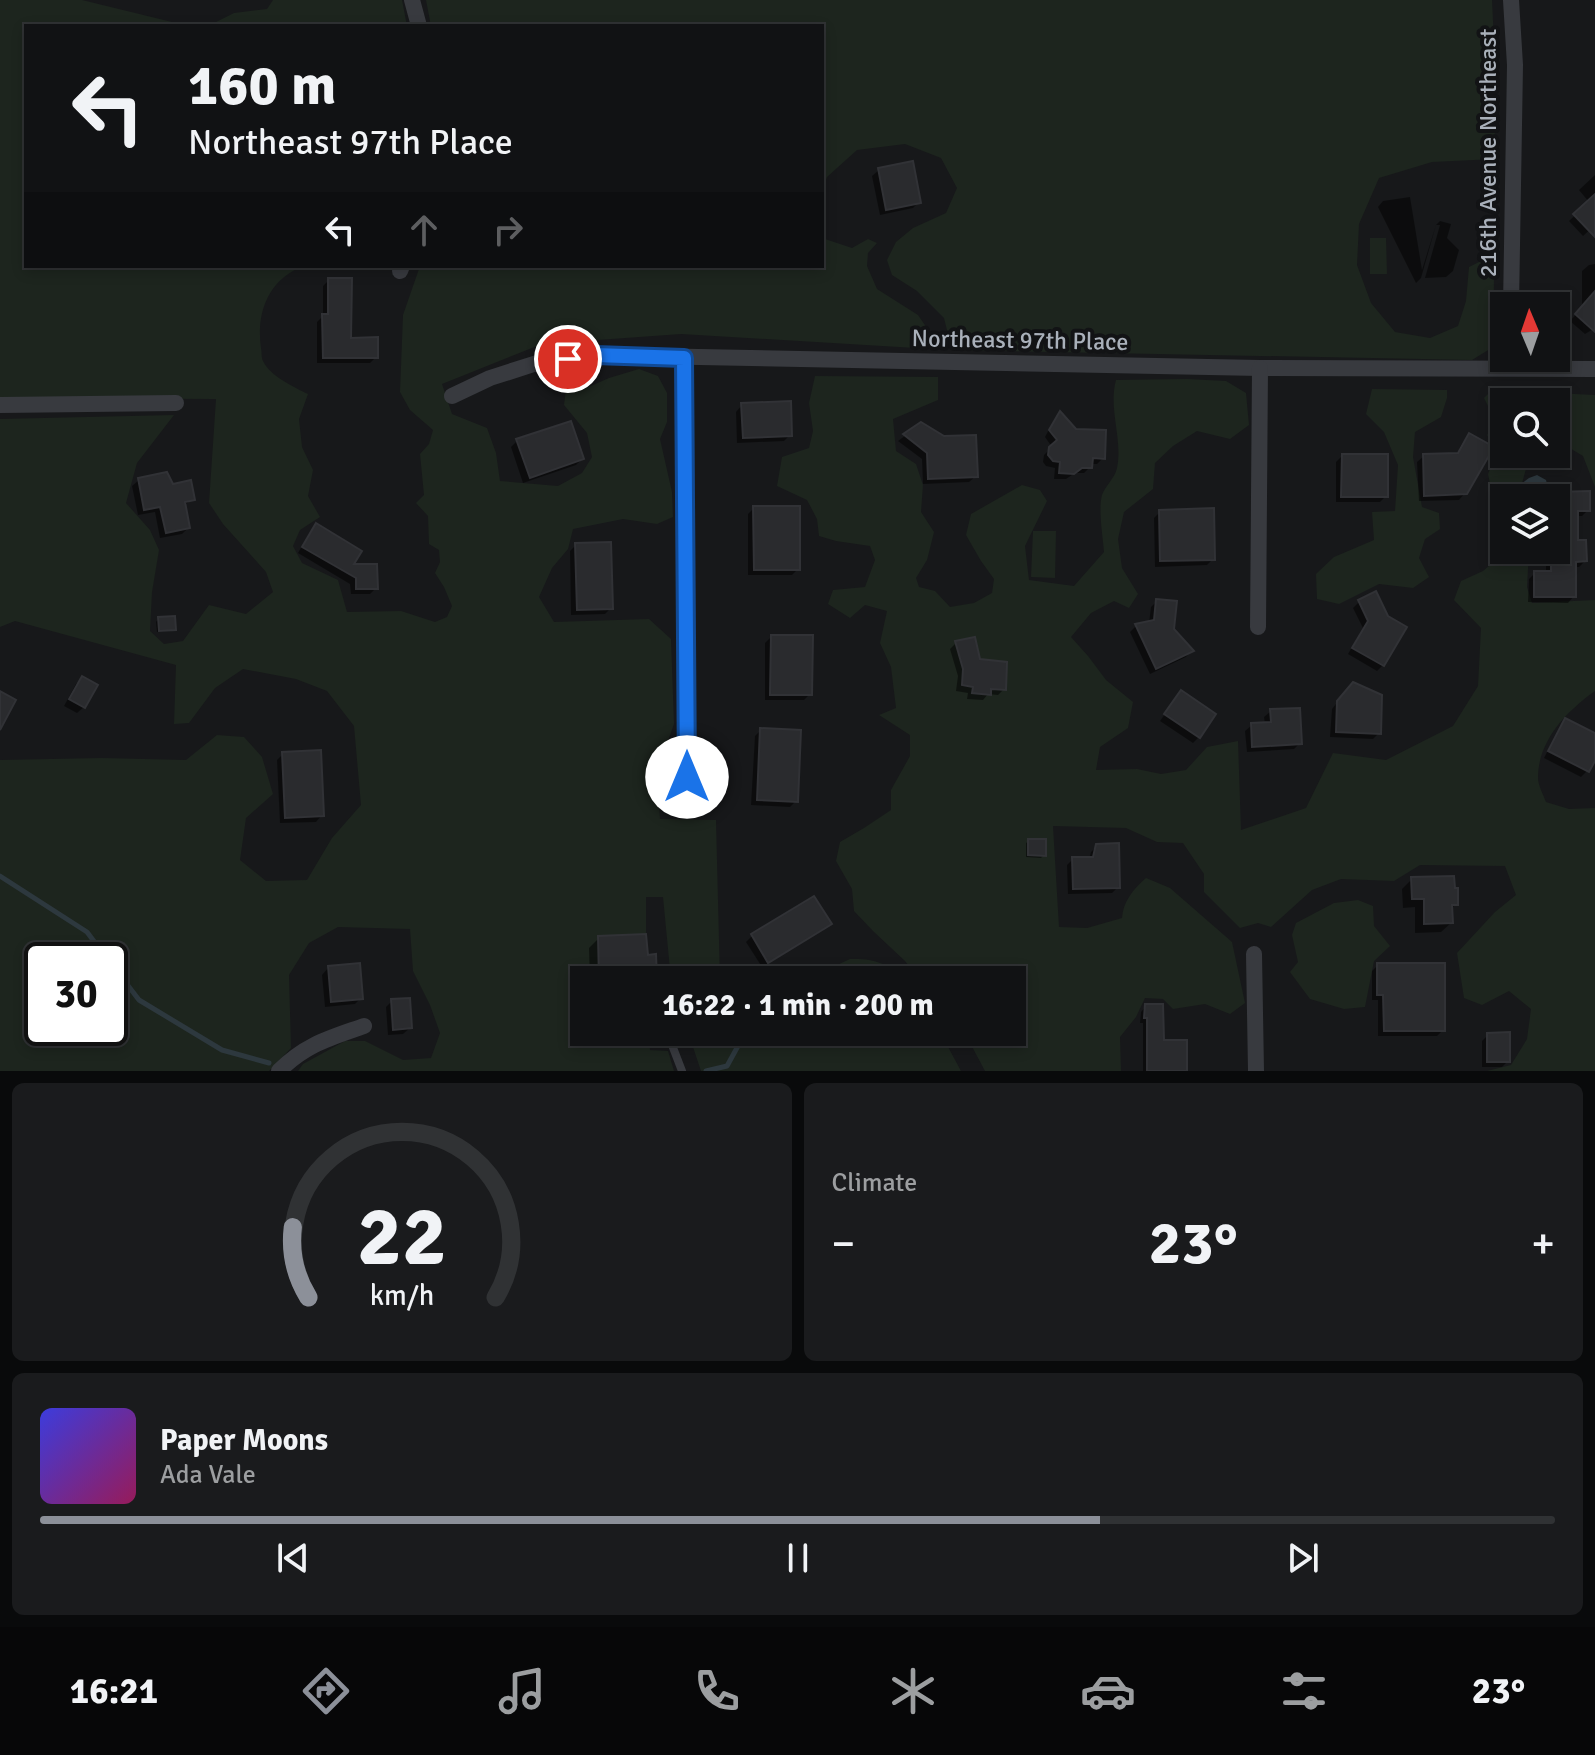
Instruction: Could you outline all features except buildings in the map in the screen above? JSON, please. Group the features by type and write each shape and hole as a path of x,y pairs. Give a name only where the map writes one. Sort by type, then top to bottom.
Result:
{"street":[{"path":"412,0 418,24"},
{"name":"216th Avenue Northeast","path":"1511,0 1515,65 1511,292"},
{"name":"Northeast 97th Place","path":"452,396 490,378 540,362 595,355 1260,368 1490,363"},
{"path":"684,358 687,777"},
{"name":"Northeast 97th Place","path":"1570,367 1595,369"},
{"path":"1258,627 1260,368"},
{"path":"0,405 176,403"},
{"path":"1254,954 1256,1071"},
{"path":"279,1071 316,1043 364,1026"}],"lane":[{"path":"672,1046 682,1071"}],"shaded area":[{"path":"0,0 82,0 172,22 216,22 234,13 267,9 273,0 402,0 407,24 24,24 24,268 299,268 281,280 267,299 261,322 262,356 266,366 277,376 308,394 299,419 302,447 313,470 308,496 320,517 300,530 293,546 302,563 338,580 347,612 401,611 435,622 447,617 452,606 435,573 440,562 439,550 429,544 428,516 416,503 424,495 420,454 429,444 433,430 410,410 400,392 403,315 419,268 824,268 824,237 852,248 868,239 877,243 868,253 867,266 877,289 918,315 931,334 932,349 681,334 542,344 442,384 452,414 487,428 496,453 500,481 558,486 582,473 592,457 587,433 564,405 566,389 584,389 639,369 658,376 667,393 667,422 660,439 672,492 673,517 657,524 623,519 573,529 568,549 552,568 539,597 554,622 649,619 671,639 674,724 657,772 660,819 716,820 720,966 670,966 663,897 646,897 646,934 613,966 570,966 570,1046 650,1046 650,1050 668,1051 674,1071 298,1071 303,1064 345,1041 365,1041 403,1060 431,1058 440,1033 413,971 410,929 338,927 309,943 289,975 291,1048 269,1071 0,1071 0,760 186,760 217,735 244,737 262,757 273,794 246,818 240,860 266,881 307,880 332,838 361,805 354,726 327,691 296,679 243,669 215,688 189,723 174,724 176,665 15,621 0,627 0,419 174,415 137,463 126,503 150,530 159,550 150,631 164,644 183,641 209,605 246,614 273,592 266,572 223,524 209,503 216,399 0,398"},
{"path":"426,0 1492,0 1495,159 1432,162 1379,178 1359,224 1357,265 1371,303 1395,332 1430,338 1458,326 1466,301 1469,267 1481,261 1494,277 1494,292 1490,292 1490,349 1472,360 952,350 944,318 917,291 892,275 887,260 896,242 913,228 946,213 957,188 941,158 905,144 857,150 827,177 824,185 824,24 431,24"},
{"path":"1370,238 1386,238 1387,274 1370,274"},
{"path":"815,376 938,377 938,400 893,419 896,451 916,464 923,485 921,512 934,532 927,560 916,578 919,587 935,591 950,607 974,603 992,593 994,579 966,535 971,514 1022,485 1040,490 1047,501 1025,546 1029,580 1074,586 1104,552 1101,501 1116,472 1118,457 1114,402 1116,380 1226,381 1246,393 1249,425 1230,439 1197,431 1173,446 1155,463 1153,489 1124,512 1118,539 1122,568 1138,594 1129,608 1114,601 1091,613 1071,637 1106,680 1133,702 1128,728 1100,747 1096,770 1137,769 1161,774 1186,770 1207,747 1238,741 1241,830 1306,808 1333,753 1386,760 1453,726 1478,686 1481,628 1454,600 1461,581 1491,564 1528,564 1527,587 1532,603 1595,600 1595,691 1556,728 1543,751 1538,778 1546,802 1569,809 1595,808 1595,1071 1487,1071 1511,1065 1527,1039 1531,1009 1509,991 1482,1005 1464,998 1457,953 1495,912 1516,895 1505,866 1420,865 1394,881 1341,879 1312,890 1271,927 1258,923 1240,928 1204,892 1204,874 1183,843 1157,842 1126,828 1053,826 1059,927 1087,928 1122,918 1130,896 1146,878 1170,888 1232,942 1245,1003 1230,1014 1205,1004 1173,1009 1163,999 1145,998 1136,1017 1120,1037 1121,1071 985,1071 972,1046 1026,1046 1026,966 909,966 854,911 852,889 836,861 840,842 891,810 891,790 910,756 910,735 879,715 896,708 891,667 880,643 887,611 865,605 850,618 828,604 833,590 865,587 875,560 870,546 819,536 817,519 807,500 777,486 782,457 809,448 813,431 809,403"},
{"path":"1372,389 1447,390 1441,417 1415,432 1413,457 1422,507 1439,513 1440,529 1425,539 1419,558 1429,577 1413,588 1379,584 1339,604 1317,599 1316,574 1334,557 1374,540 1372,512 1395,511 1398,465 1384,432 1366,414"},
{"path":"1490,392 1490,410 1484,398"},
{"path":"1570,394 1595,395 1595,487 1583,456 1570,448"},
{"path":"1490,468 1526,468 1522,484 1490,484"},
{"path":"1537,475 1547,484 1521,484"},
{"path":"1033,531 1056,531 1055,578 1031,577"},
{"path":"1358,900 1373,906 1374,926 1390,946 1374,961 1365,1007 1344,1009 1310,999 1290,972 1298,962 1292,935 1296,923 1334,903"},
{"path":"850,959 878,962 885,966 835,966"},
{"path":"693,1046 948,1046 961,1071 701,1071"}],"waterway":[{"path":"0,876 87,932 94,942"},
{"path":"128,986 139,1000 222,1050 269,1063"},
{"path":"706,1071 727,1066 738,1046"}],"route":[{"path":"568,359 595,355 684,358 687,777"}]}
